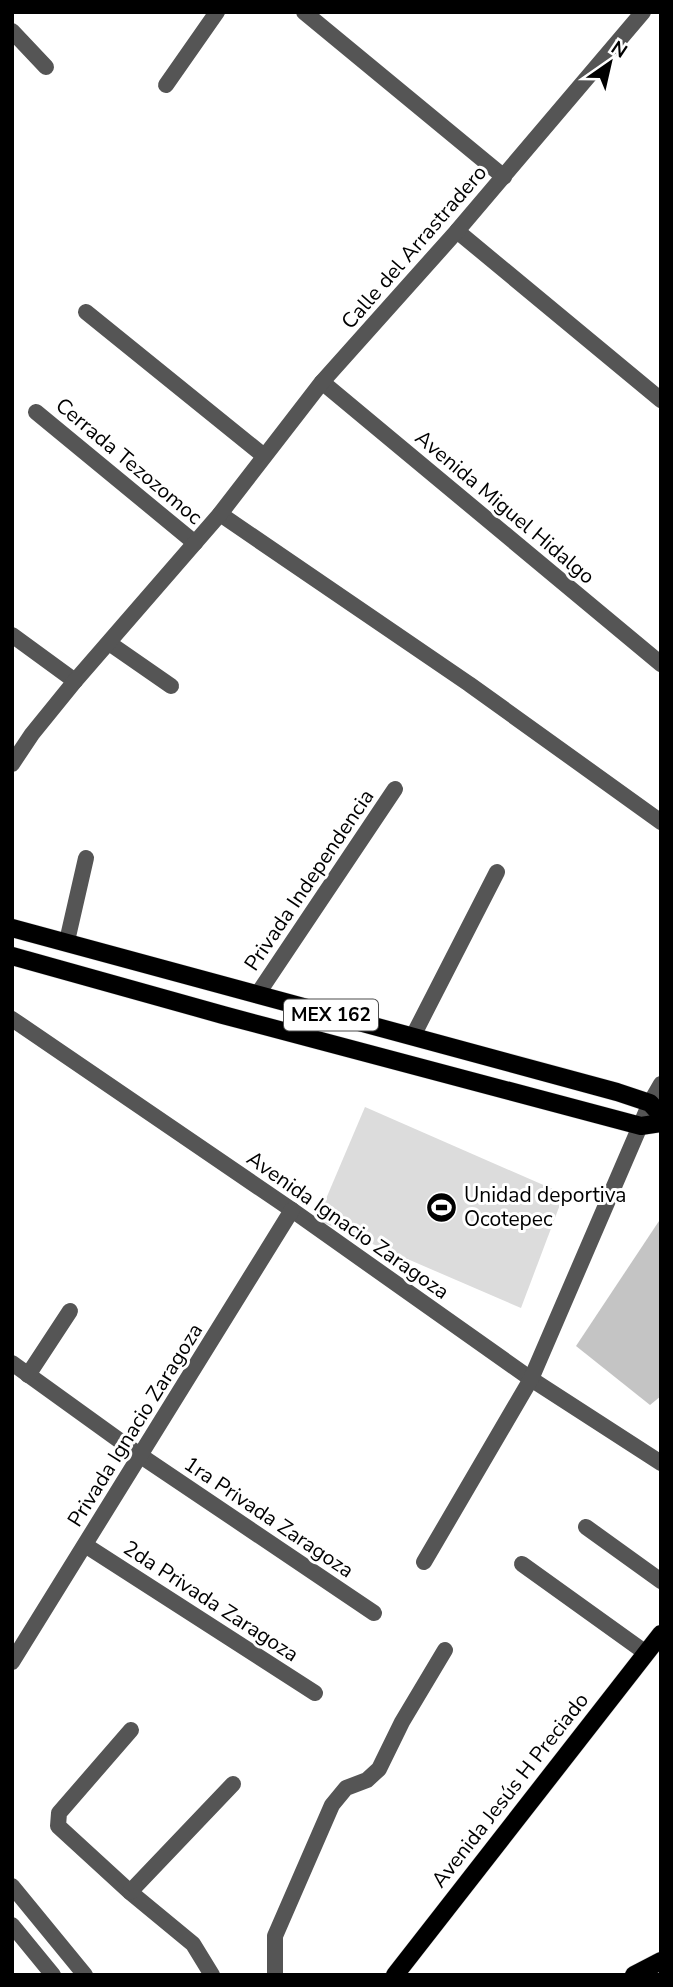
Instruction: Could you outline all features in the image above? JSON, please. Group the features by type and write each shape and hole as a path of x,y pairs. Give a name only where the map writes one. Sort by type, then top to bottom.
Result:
{"main road":[{"name":"MEX 162","path":"12,928 413,1036 656,1109"},
{"name":"MEX 162","path":"12,956 223,1016 641,1126 661,1123"},
{"name":"Avenida Jesús H Preciado","path":"395,1975 661,1634"},
{"path":"634,1975 661,1961"}],"street":[{"path":"166,85 216,12"},
{"path":"304,12 504,177"},
{"name":"Calle del Arrastradero","path":"13,762 75,681 220,514 322,382 457,232 642,12"},
{"path":"13,33 46,67"},
{"path":"457,232 661,400"},
{"path":"86,312 264,456"},
{"name":"Avenida Miguel Hidalgo","path":"322,382 661,664"},
{"name":"Cerrada Tezozomoc","path":"36,412 195,543"},
{"path":"220,514 469,684 661,822"},
{"path":"12,635 75,681"},
{"path":"110,643 171,686"},
{"name":"Privada Independencia","path":"257,995 395,789"},
{"path":"67,941 86,858"},
{"path":"413,1036 497,872"},
{"name":"Avenida Ignacio Zaragoza","path":"12,1019 292,1210 531,1379 661,1463"},
{"path":"424,1562 531,1379 641,1126 656,1109 661,1084"},
{"name":"Privada Ignacio Zaragoza","path":"12,1662 292,1210"},
{"path":"28,1376 70,1311"},
{"name":"1ra Privada Zaragoza","path":"12,1363 141,1457 374,1613"},
{"path":"586,1527 661,1581"},
{"name":"2da Privada Zaragoza","path":"85,1545 315,1693"},
{"path":"522,1564 646,1653"},
{"path":"275,1975 275,1936 332,1805 346,1787 367,1780 379,1769 402,1722 445,1650"},
{"path":"131,1730 60,1813 58,1826 130,1892 193,1944 212,1975"},
{"path":"130,1892 233,1784"},
{"path":"12,1886 85,1975"},
{"path":"12,1924 53,1975"}],"shaded area":[{"name":"Unidad deportiva Ocotepec","path":"365,1107 564,1194 521,1308 317,1220"}],"building":[{"path":"661,1218 661,1396 650,1405 576,1346"}],"place":[{"name":"Unidad deportiva Ocotepec","path":"441,1207"}]}
